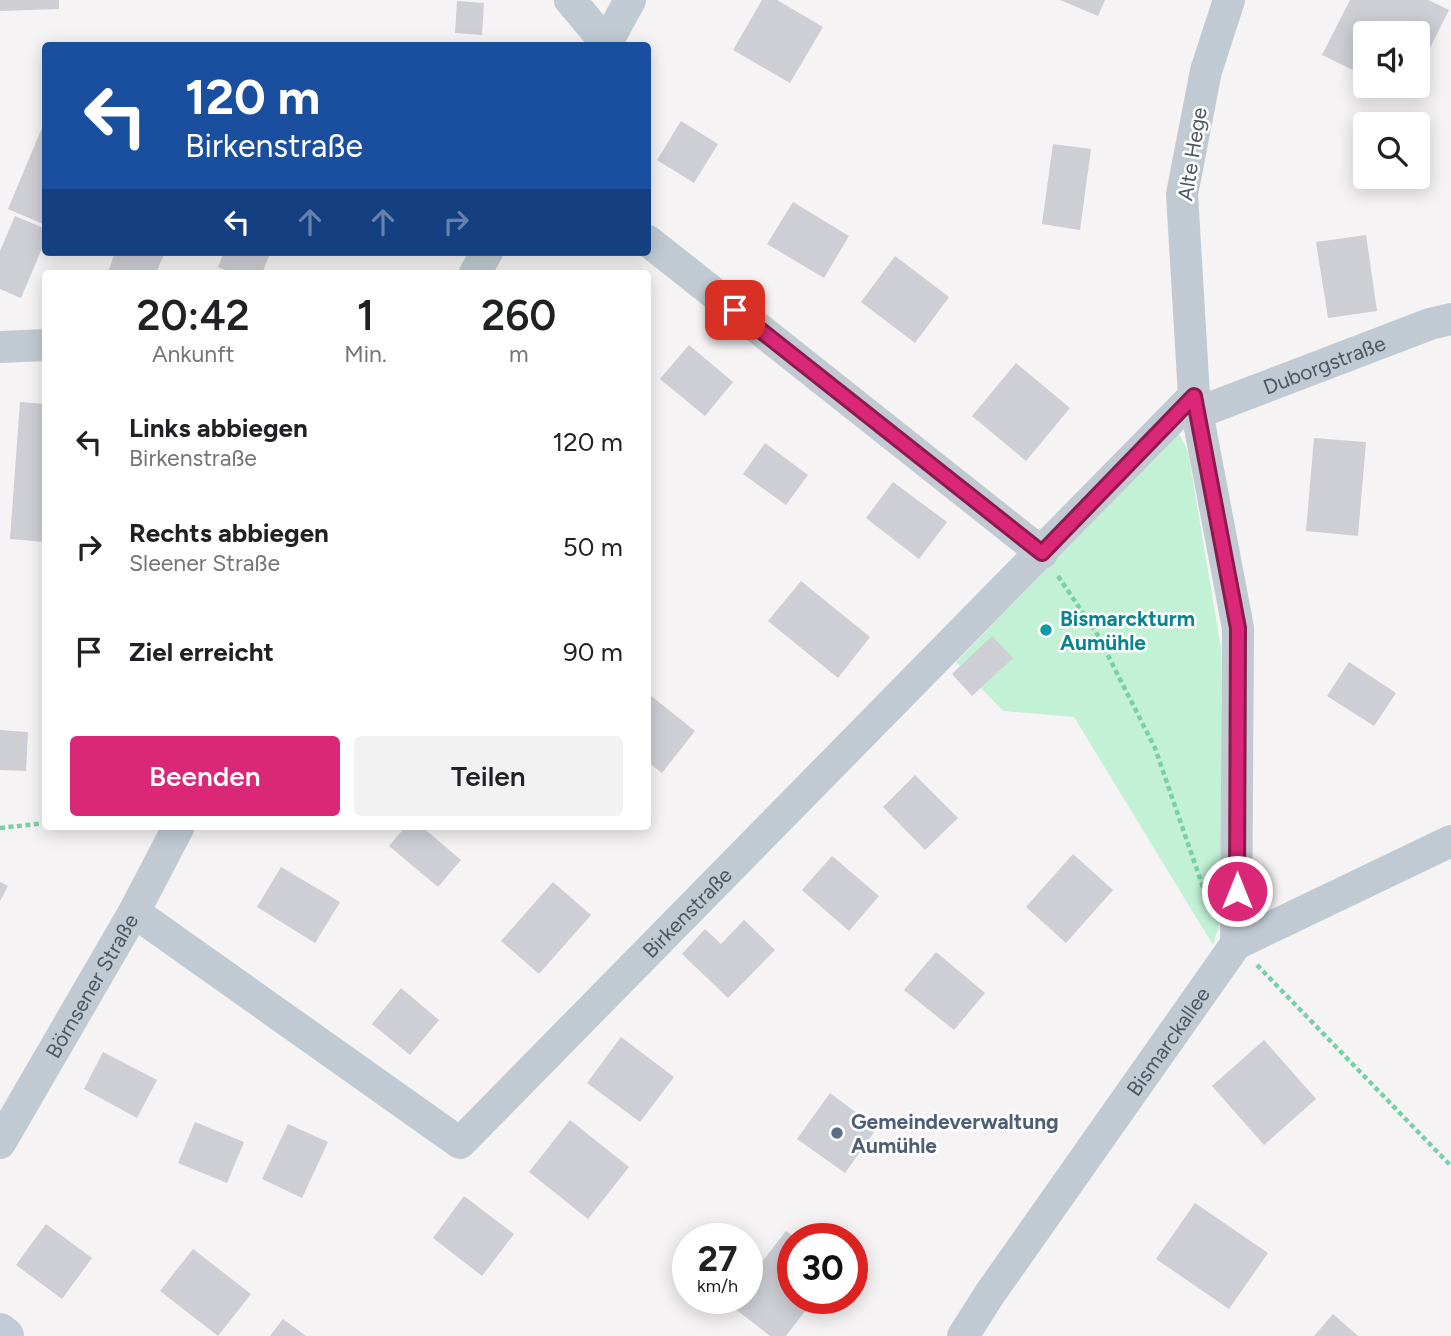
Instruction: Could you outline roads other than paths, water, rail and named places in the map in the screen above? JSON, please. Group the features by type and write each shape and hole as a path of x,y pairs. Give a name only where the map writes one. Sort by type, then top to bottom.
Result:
{"street":[{"path":"570,0 603,42"},
{"path":"606,42 630,0"},
{"name":"Alte Hege","path":"1229,0 1206,71 1182,194 1196,404 1238,628 1236,944"},
{"path":"651,243 1042,553"},
{"name":"Duborgstraße","path":"1196,404 1451,319"},
{"path":"0,347 42,345"},
{"name":"Birkenstraße","path":"134,912 460,1143 1042,553 1196,404"},
{"name":"Börnsener Straße","path":"0,1143 134,912 177,830"},
{"name":"Bismarckallee","path":"963,1336 1236,944 1451,841"},
{"path":"0,1332 5,1336"}],"place":[{"name":"Bismarckturm Aumühle","path":"1046,630"},
{"name":"Gemeindeverwaltung Aumühle","path":"837,1133"}]}
